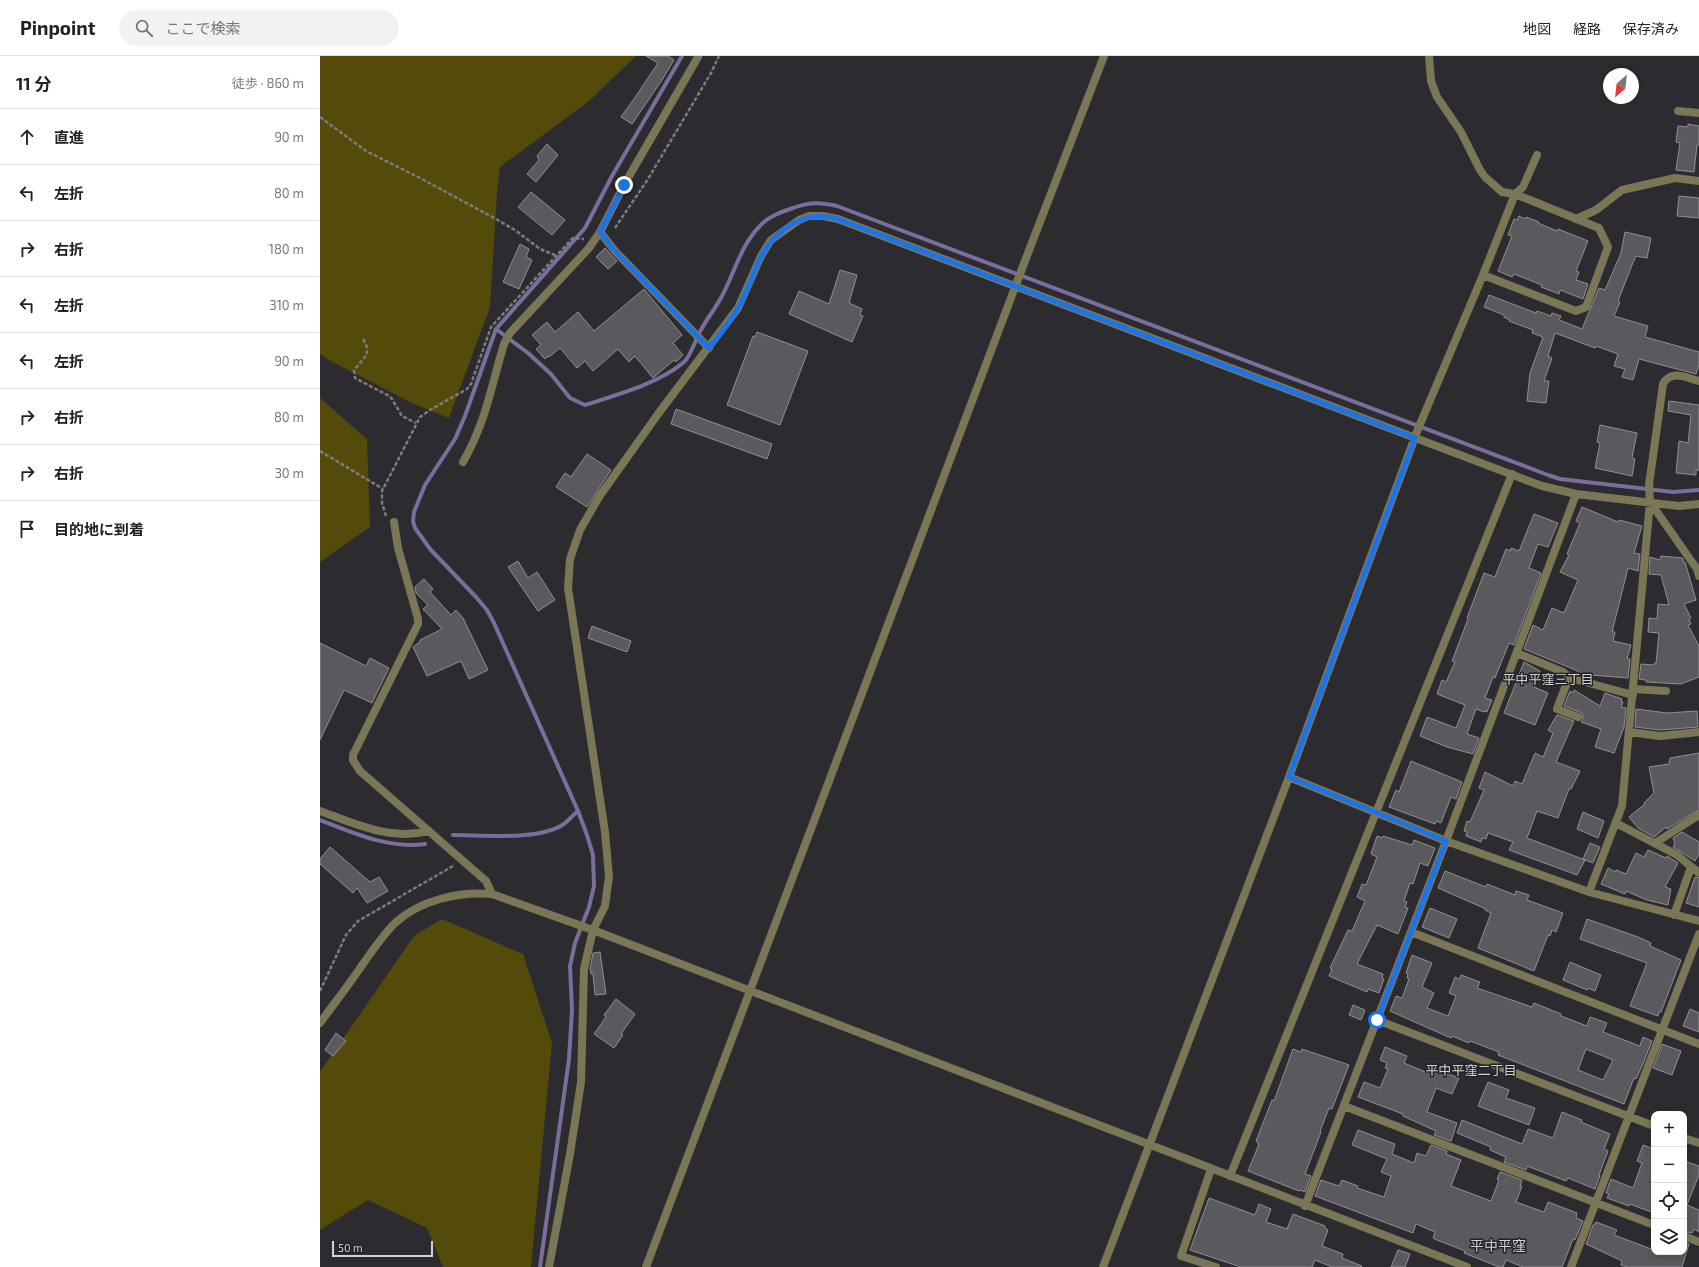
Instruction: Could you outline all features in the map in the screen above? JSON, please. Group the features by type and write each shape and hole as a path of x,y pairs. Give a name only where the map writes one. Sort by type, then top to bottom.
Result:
{"street":[{"path":"463,462 475,442 482,422 504,344 510,334 589,248 600,232 624,185 698,56"},
{"path":"646,1267 1023,266 1104,56"},
{"path":"1429,56 1430,81 1437,97 1461,132 1485,177 1502,192 1515,194 1598,228 1608,247 1586,307 1576,311 1483,275"},
{"path":"1678,111 1699,113"},
{"path":"1103,1267 1289,777 1418,429 1483,275 1515,194 1523,187 1537,155"},
{"path":"1576,219 1596,210 1622,190 1676,178 1699,181"},
{"path":"549,1267 578,1100 582,1053 585,927 605,906 608,876 605,832 568,588 570,559 580,530 599,497 658,414 738,308 761,256 771,240 799,220 809,216 824,216 838,219 1017,283 1542,486 1576,494 1679,506 1699,504"},
{"path":"600,232 608,240 615,251 709,348"},
{"path":"1589,892 1622,806 1650,502 1649,485 1663,384 1668,378 1677,375 1699,382"},
{"path":"1230,1176 1512,474"},
{"path":"1305,1206 1446,841 1576,494"},
{"path":"1650,502 1697,569 1699,576"},
{"path":"394,522 398,548 418,619 418,624 353,755 353,760 360,771 486,881 492,894"},
{"path":"1517,653 1563,672 1568,676 1570,682"},
{"path":"1578,717 1557,709 1566,686 1574,679 1633,692 1666,691"},
{"path":"1629,732 1660,736 1699,732"},
{"path":"1289,777 1446,841 1589,892 1699,921"},
{"path":"320,811 355,824 393,834 418,834 429,831"},
{"path":"1655,843 1699,815"},
{"path":"1616,823 1677,855 1699,872"},
{"path":"1674,915 1691,867"},
{"path":"320,1023 351,982 378,942 396,922 417,908 435,901 478,893 492,894 585,927 750,990 1305,1206 1467,1267"},
{"path":"1411,932 1699,1044"},
{"path":"1571,1267 1699,934"},
{"path":"1377,1020 1651,1125"},
{"path":"1344,1106 1651,1224"},
{"path":"1687,1139 1699,1143"},
{"path":"1211,1169 1181,1256 1216,1267"},
{"path":"1687,1237 1699,1242"}],"path":[{"path":"608,240 648,179 711,73 719,56"},
{"path":"320,117 366,151 496,219 515,230 540,249 555,255"},
{"path":"394,522 386,515 382,503 383,489 416,423 420,417 430,410 467,389 471,384 491,328 555,255 573,238 580,238"},
{"path":"362,339 367,346 367,354 354,371 355,378 388,396 392,399 402,416 416,423"},
{"path":"320,451 383,489"},
{"path":"320,990 346,935 358,922 378,909 441,874 462,860"}],"shaded area":[{"path":"320,56 636,56 589,101 500,167 490,307 449,418 414,404 320,354"},
{"path":"320,398 367,439 370,527 320,562"},
{"path":"442,919 523,954 552,1043 531,1267 443,1267 427,1228 368,1200 320,1230 320,1072 414,936"}],"building":[{"path":"646,56 668,56 674,60 632,124 621,117 658,63"},
{"path":"1688,124 1699,126 1699,145 1697,145 1694,172 1676,170 1680,143 1676,142 1678,126 1688,127"},
{"path":"547,144 558,155 536,182 527,174 539,160 537,156"},
{"path":"531,192 565,220 552,235 518,207"},
{"path":"1679,196 1699,198 1699,218 1677,216"},
{"path":"1519,216 1525,219 1526,217 1557,231 1558,229 1588,241 1576,271 1579,272 1576,280 1588,284 1583,299 1560,290 1559,294 1541,287 1542,285 1514,274 1512,277 1498,271 1512,236 1508,235 1514,219 1517,220"},
{"path":"1625,232 1651,238 1647,258 1636,256 1618,301 1620,302 1614,316 1648,326 1645,337 1699,352 1699,365 1696,374 1639,359 1633,380 1622,377 1625,369 1614,366 1618,354 1596,346 1595,348 1555,333 1548,356 1552,358 1544,381 1549,381 1546,403 1527,401 1530,373 1543,337 1532,333 1533,330 1509,321 1510,320 1504,317 1504,315 1484,307 1489,295 1536,313 1537,311 1551,316 1552,313 1561,316 1559,320 1582,329 1599,288 1605,290 1621,253"},
{"path":"520,244 529,249 526,257 532,260 519,289 503,282"},
{"path":"605,248 617,261 608,269 596,257"},
{"path":"840,270 857,275 849,303 862,309 860,315 863,316 852,342 789,314 799,291 829,304"},
{"path":"644,289 682,335 673,343 683,355 676,362 674,360 653,378 635,356 629,362 618,349 593,371 585,361 577,368 560,348 545,359 536,349 541,345 532,335 547,322 555,332 578,312 594,331"},
{"path":"757,332 808,351 780,425 727,405 753,336 755,337"},
{"path":"1669,401 1699,405 1699,470 1696,470 1696,475 1676,473 1679,441 1688,443 1691,415 1668,411"},
{"path":"676,409 772,444 767,459 671,424"},
{"path":"1600,425 1637,433 1632,458 1635,459 1632,476 1595,468 1600,443 1597,442"},
{"path":"587,454 611,470 587,507 556,487 565,473 571,477"},
{"path":"1582,507 1618,522 1619,520 1642,526 1634,553 1640,554 1638,571 1628,568 1612,632 1615,632 1613,641 1631,645 1627,659 1630,659 1628,678 1578,674 1578,671 1524,649 1533,625 1543,630 1552,608 1564,613 1578,580 1560,572 1569,555 1567,554 1580,523 1576,521"},
{"path":"1534,514 1558,523 1548,547 1538,544 1529,568 1541,573 1514,645 1509,643 1495,678 1493,677 1485,698 1492,700 1487,712 1476,709 1467,734 1479,738 1473,754 1447,747 1420,736 1427,717 1456,728 1465,705 1437,694 1442,680 1446,682 1455,662 1452,661 1484,573 1495,577 1506,549 1510,551 1511,548 1519,551"},
{"path":"1661,556 1683,558 1696,600 1684,604 1691,618 1689,620 1691,624 1688,625 1699,646 1699,677 1681,684 1646,682 1646,680 1639,679 1641,664 1654,665 1656,663 1659,633 1648,632 1649,618 1657,619 1658,604 1669,605 1661,575 1649,574 1650,557 1660,560"},
{"path":"518,561 528,578 537,572 555,600 538,611 508,567"},
{"path":"424,579 433,589 430,592 451,615 456,610 463,618 488,670 469,679 461,661 427,676 413,647 420,642 420,640 442,629 423,609 428,605 416,593 415,587"},
{"path":"592,626 631,641 627,652 588,638"},
{"path":"320,643 366,666 370,658 389,668 372,703 344,690 320,740"},
{"path":"1524,662 1540,671 1534,687 1548,693 1535,725 1504,713"},
{"path":"1574,690 1600,706 1605,693 1622,699 1621,702 1623,702 1621,707 1626,708 1624,727 1614,753 1595,747 1601,729 1581,722 1583,719 1582,713 1564,706 1570,691 1573,693"},
{"path":"1636,709 1667,713 1697,711 1698,727 1660,730 1635,727"},
{"path":"1557,715 1574,721 1556,762 1580,771 1571,789 1569,789 1558,818 1537,811 1527,838 1585,860 1577,875 1509,850 1513,842 1488,833 1486,839 1482,838 1481,842 1466,836 1467,832 1464,831 1467,821 1470,822 1484,790 1479,788 1485,772 1513,786 1515,781 1522,784 1535,753 1543,757 1553,733 1548,730"},
{"path":"1699,753 1699,810 1667,829 1666,827 1654,837 1638,828 1629,817 1645,804 1644,803 1654,793 1649,767 1669,764 1670,758"},
{"path":"1411,761 1462,782 1456,799 1451,797 1441,823 1436,821 1435,824 1389,807 1396,790 1399,792"},
{"path":"1583,812 1604,821 1598,838 1577,829"},
{"path":"1682,832 1699,842 1699,854 1695,861 1673,847 1675,843 1673,838"},
{"path":"1377,836 1382,838 1383,836 1412,845 1414,840 1435,848 1428,866 1420,863 1413,884 1410,883 1404,901 1407,902 1405,907 1408,908 1398,934 1377,925 1357,964 1383,974 1382,978 1384,979 1379,993 1368,989 1367,992 1329,976 1332,969 1330,968 1348,930 1352,931 1365,901 1357,897 1362,884 1366,885 1377,857 1371,854"},
{"path":"1590,843 1600,847 1593,863 1583,859"},
{"path":"330,847 370,882 379,877 388,891 367,903 357,888 353,893 320,864 320,859"},
{"path":"1648,850 1666,858 1667,856 1678,863 1665,887 1671,889 1668,905 1647,900 1626,891 1625,894 1601,884 1608,868 1615,872 1616,870 1626,874 1636,853 1644,857"},
{"path":"1445,871 1486,887 1487,884 1515,895 1516,891 1529,895 1527,900 1563,913 1556,932 1552,930 1550,936 1548,935 1534,971 1478,948 1491,913 1485,910 1486,909 1438,888"},
{"path":"1695,877 1699,878 1699,907 1686,903"},
{"path":"1430,908 1457,919 1449,938 1422,927"},
{"path":"1587,919 1638,937 1651,943 1650,946 1681,960 1661,1012 1659,1012 1658,1016 1630,1006 1647,963 1580,939"},
{"path":"600,952 606,994 595,995 593,974 591,974 590,968 593,953"},
{"path":"1412,955 1432,963 1422,987 1434,993 1427,1008 1448,1016 1456,996 1449,993 1455,977 1460,979 1461,975 1480,982 1477,988 1532,1007 1534,1003 1587,1026 1590,1017 1607,1023 1603,1032 1640,1046 1643,1037 1652,1041 1636,1079 1634,1078 1624,1104 1498,1055 1499,1052 1470,1041 1469,1043 1452,1036 1451,1038 1390,1011 1396,996 1402,998 1409,979 1407,978 1408,974 1406,973","holes":["1586,1049 1613,1060 1603,1080 1578,1070"]},
{"path":"1570,962 1601,975 1595,991 1588,988 1587,990 1563,980"},
{"path":"616,999 635,1014 621,1034 623,1035 614,1048 594,1034 606,1017 604,1015"},
{"path":"1353,1005 1365,1010 1361,1020 1349,1015"},
{"path":"1690,1009 1699,1013 1699,1032 1683,1026"},
{"path":"336,1033 346,1041 333,1056 325,1050"},
{"path":"1662,1044 1681,1051 1672,1075 1653,1068"},
{"path":"1385,1047 1407,1056 1404,1063 1428,1073 1430,1067 1459,1078 1452,1094 1436,1088 1427,1112 1457,1123 1451,1141 1434,1135 1436,1131 1403,1116 1403,1114 1358,1097 1364,1082 1380,1088 1388,1069 1385,1068 1387,1063 1380,1060"},
{"path":"1293,1049 1301,1052 1302,1049 1349,1065 1332,1109 1329,1108 1305,1174 1311,1176 1305,1192 1248,1171 1259,1144 1256,1141 1272,1100 1274,1101"},
{"path":"1488,1082 1509,1090 1506,1098 1535,1108 1529,1125 1478,1106"},
{"path":"1562,1112 1610,1134 1604,1149 1608,1151 1595,1189 1568,1178 1566,1181 1527,1166 1526,1170 1504,1162 1506,1157 1490,1150 1491,1147 1457,1133 1462,1120 1522,1144 1528,1129 1553,1138"},
{"path":"1358,1130 1395,1144 1392,1154 1414,1163 1417,1153 1426,1156 1431,1145 1447,1151 1446,1154 1461,1160 1451,1186 1491,1201 1499,1180 1497,1179 1500,1172 1522,1180 1520,1186 1522,1186 1516,1202 1544,1212 1548,1202 1577,1213 1576,1218 1583,1221 1575,1240 1573,1239 1562,1267 1523,1267 1506,1260 1503,1267 1499,1267 1464,1253 1465,1251 1433,1238 1435,1232 1416,1224 1413,1233 1315,1196 1321,1180 1339,1186 1342,1180 1358,1186 1357,1188 1384,1197 1391,1176 1381,1172 1387,1159 1352,1145"},
{"path":"1643,1145 1651,1148 1651,1212 1607,1198 1609,1194 1606,1193 1611,1179 1633,1188 1642,1163 1637,1161"},
{"path":"1687,1162 1699,1166 1699,1175 1687,1205"},
{"path":"1209,1198 1255,1215 1259,1204 1271,1209 1266,1222 1287,1229 1293,1214 1325,1226 1328,1230 1322,1246 1343,1254 1342,1258 1362,1266 1332,1267 1315,1260 1312,1267 1241,1267 1190,1250"},
{"path":"1687,1205 1699,1210 1699,1232 1694,1229 1692,1233 1687,1232"},
{"path":"1596,1222 1617,1230 1614,1235 1651,1249 1651,1255 1686,1255 1682,1267 1627,1267 1621,1265 1622,1261 1586,1244"},
{"path":"1398,1250 1410,1254 1405,1267 1391,1267"}],"waterway":[{"path":"453,835 510,836 540,833 564,824 578,811 487,610 430,549 415,528 413,521 414,512 425,485 455,439 465,416 496,329 585,228 612,176 682,56"},
{"path":"496,329 528,353 551,374 570,398 585,405 624,393 663,376 687,359 699,333 722,296 747,242 762,223 774,215 799,206 815,203 825,204 837,206 1560,479 1673,492 1699,490"},
{"path":"540,1267 569,1059 572,1010 570,966 575,943 589,907 594,886 593,855 578,811"},
{"path":"320,820 371,839 398,844 425,844"}],"district":[{"name":"平中平窪三丁目","path":"1548,679"},
{"name":"平中平窪二丁目","path":"1471,1070"},
{"name":"平中平窪","path":"1498,1246"}],"route":[{"path":"624,185 600,232 608,240 615,251 709,348 738,308 761,256 771,240 799,220 809,216 824,216 838,219 1415,438 1289,777 1446,841 1377,1020"}]}
